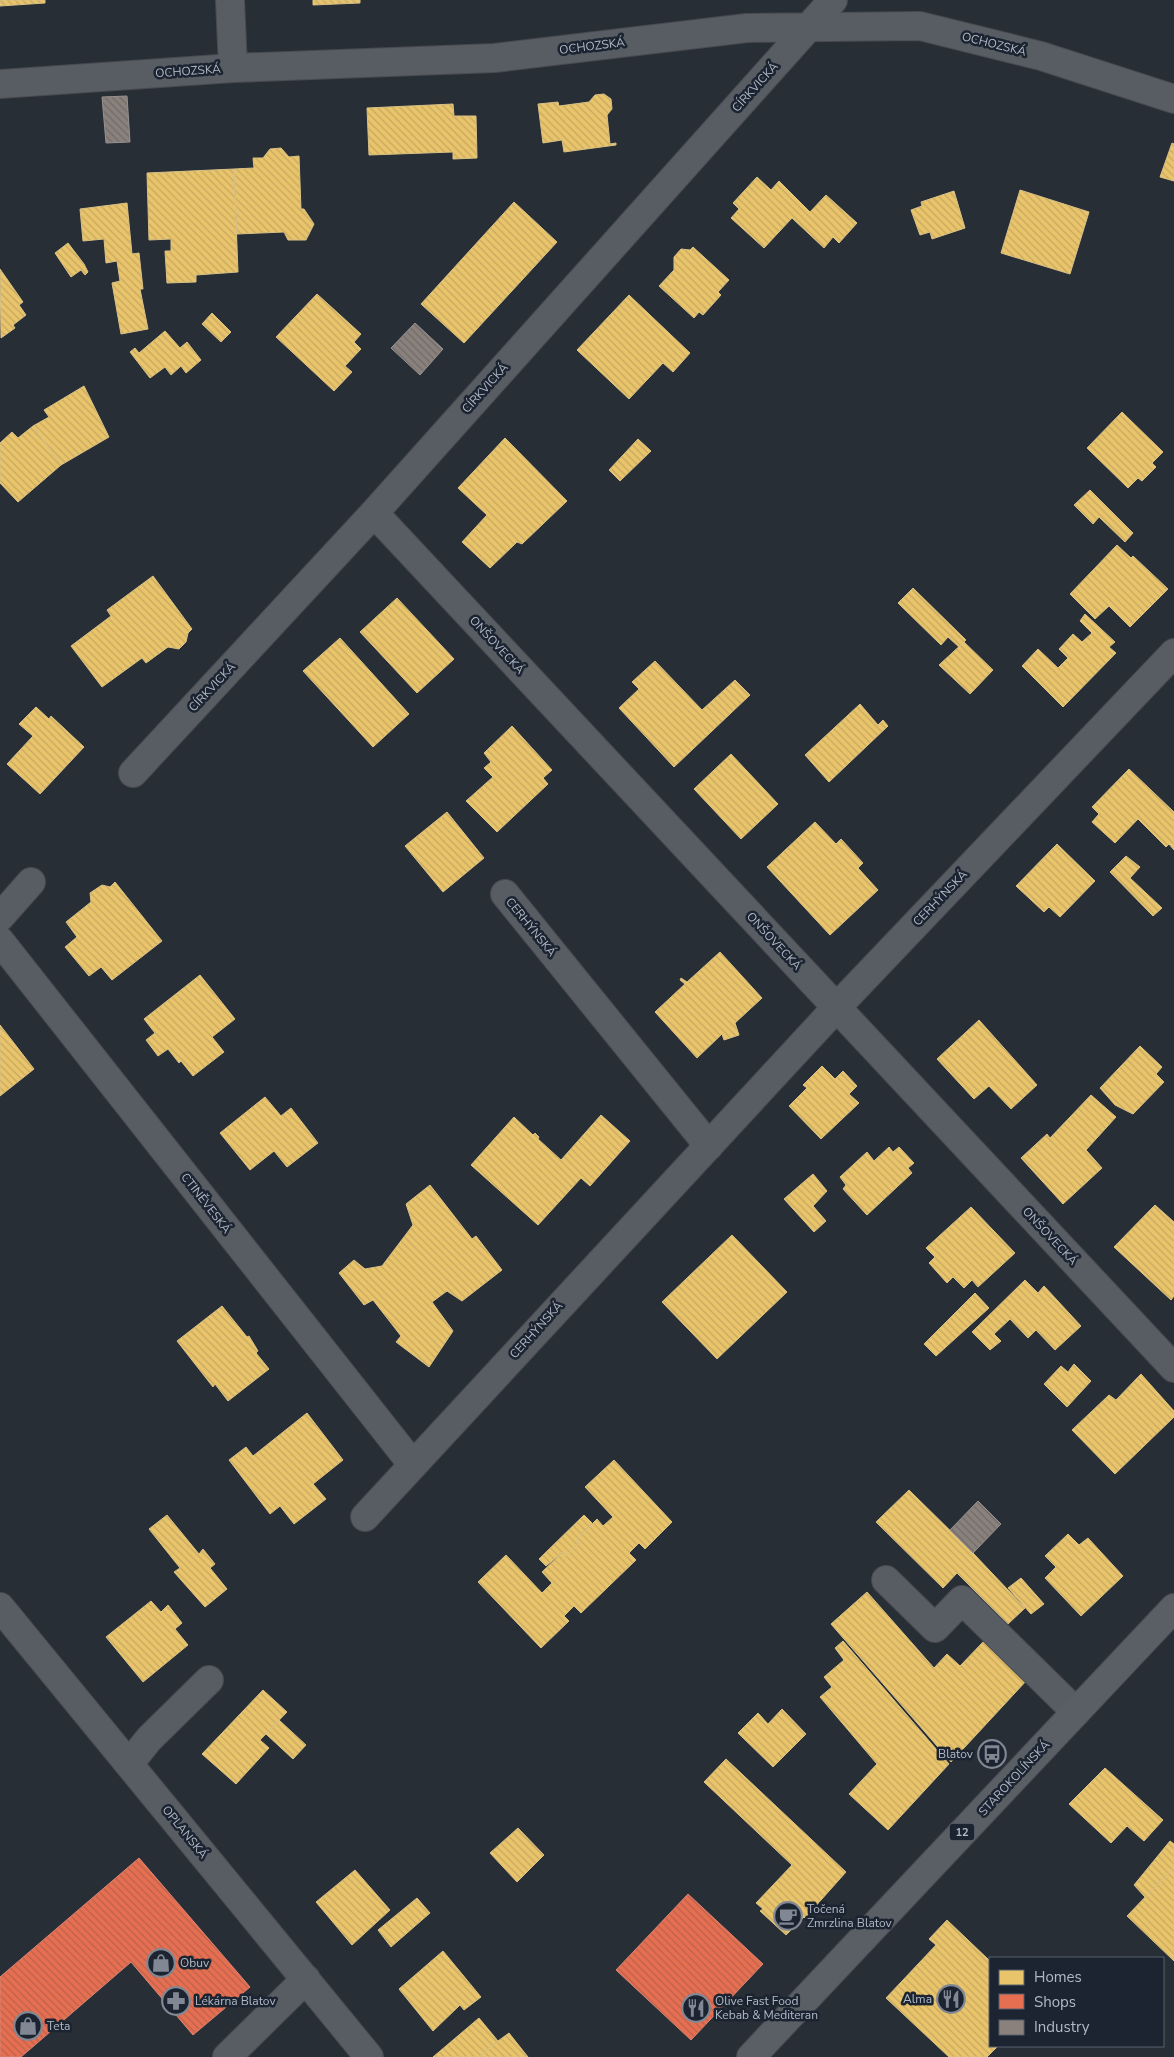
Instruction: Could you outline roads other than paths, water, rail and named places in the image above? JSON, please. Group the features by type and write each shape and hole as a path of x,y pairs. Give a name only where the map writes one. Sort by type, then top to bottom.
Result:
{"main road":[{"name":"STAROKOLÍNSKÁ","path":"751,2057 1174,1608"}],"street":[{"path":"230,0 233,68"},
{"name":"CÍRKVICKÁ","path":"133,773 374,513 833,0"},
{"name":"OCHOZSKÁ","path":"0,84 233,68 495,58 747,28 920,26 1041,56 1174,98"},
{"name":"ONŠOVECKÁ","path":"374,513 1174,1368"},
{"name":"CERHÝNSKÁ","path":"365,1517 559,1305 836,1008 1174,653"},
{"path":"0,917 31,882"},
{"name":"CERHÝNSKÁ","path":"505,894 709,1146"},
{"name":"CTINĚVESKÁ","path":"0,941 413,1465"},
{"path":"886,1580 935,1628 962,1600 1076,1712"},
{"name":"OPLANSKÁ","path":"0,1607 369,2057"},
{"path":"129,1764 149,1739 209,1680"},
{"path":"227,2057 306,1979"}],"place":[{"name":"Blatov","path":"992,1754"},
{"name":"Točená Zmrzlina Blatov","path":"788,1916"},
{"name":"Obuv","path":"161,1963"},
{"name":"Alma","path":"951,1999"},
{"name":"Lékárna Blatov","path":"176,2001"},
{"name":"Olive Fast Food Kebab & Mediteran","path":"696,2008"},
{"name":"Teta","path":"28,2026"}]}
